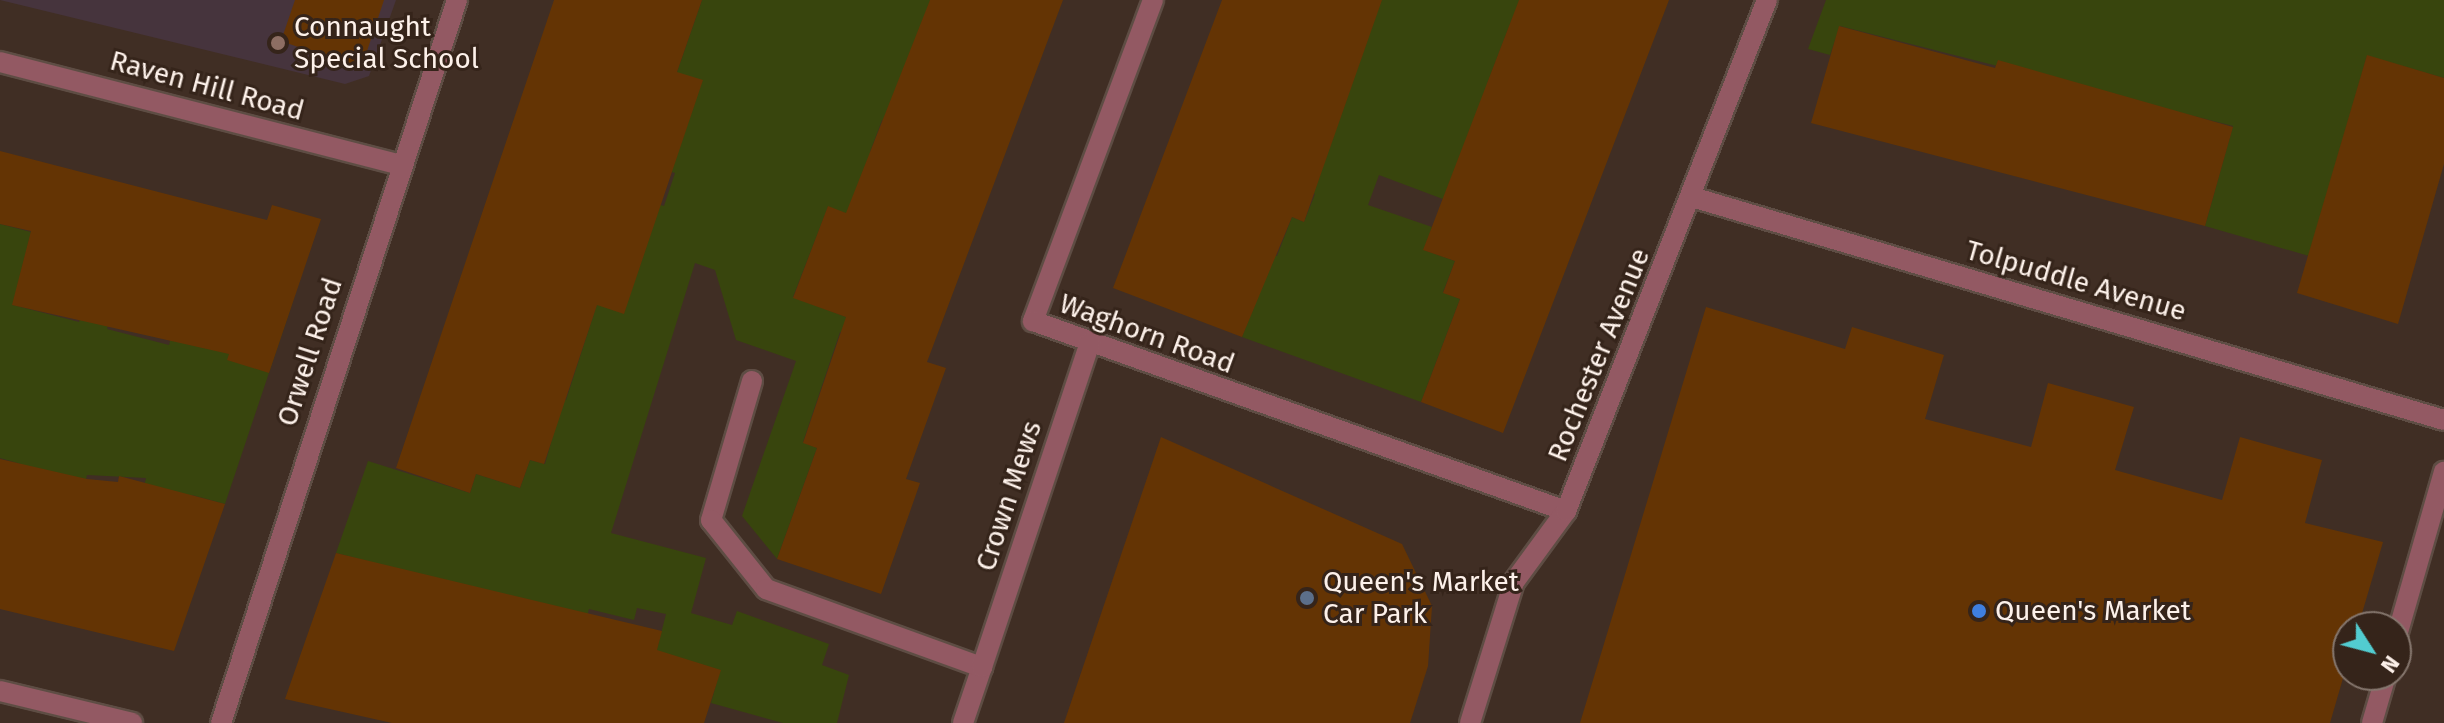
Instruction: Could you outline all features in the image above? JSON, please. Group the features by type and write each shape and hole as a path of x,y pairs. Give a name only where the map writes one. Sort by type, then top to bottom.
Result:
{"street":[{"name":"Orwell Road","path":"221,723 400,165 457,0"},
{"name":"Waghorn Road","path":"1153,0 1033,321 1566,511"},
{"name":"Rochester Avenue","path":"1470,723 1514,582 1566,511 1767,0"},
{"name":"Raven Hill Road","path":"0,62 400,165"},
{"name":"Tolpuddle Avenue","path":"1692,197 2444,420"},
{"name":"Crown Mews","path":"963,723 1090,343"},
{"path":"752,381 711,520 766,589 982,667"},
{"path":"2404,611 2444,472"},
{"path":"0,691 132,723"},
{"path":"2372,723 2381,691"}],"shaded area":[{"name":"Connaught Special School","path":"0,0 396,0 369,76 345,84"}],"green space":[{"path":"702,0 935,0 929,137 882,120 870,152 894,230 828,207 793,297 931,349 840,332 803,442 817,448 777,559 742,516 796,361 736,340 715,270 695,263 611,533 706,558 691,613 732,625 737,611 829,644 822,665 849,675 837,723 783,723 711,703 720,670 648,684 666,614 637,608 634,620 589,609 571,676 371,562 336,553 368,461 470,493 476,474 520,488 530,460 545,464 554,432 505,380 566,400 632,196 664,206 675,173 663,169 677,72"},
{"path":"1310,0 1568,0 1512,19 1487,84 1504,222 1379,175 1368,205 1432,227 1424,250 1455,261 1443,292 1460,299 1421,402 1242,337 1258,294 1221,235 1277,256 1292,217 1304,222 1315,194 1249,169"},
{"path":"1826,0 2444,0 2444,78 2367,56 2309,256 2205,226 2233,126 1840,26 1830,55 1808,49"},
{"path":"0,224 31,232 13,305 79,322 98,247 126,255 107,329 169,345 188,272 293,301 225,504 192,495 126,562 146,478 87,475 69,549 21,464 0,458"}],"building":[{"path":"295,0 384,0 361,69 281,41"},
{"path":"554,0 702,0 677,72 703,80 624,314 597,305 544,464 530,460 520,488 476,474 470,493 396,468"},
{"path":"930,0 1063,0 927,362 946,368 906,479 920,483 881,594 777,559 817,448 803,443 846,317 793,298 828,206 846,213"},
{"path":"1222,0 1382,0 1304,222 1292,217 1242,337 1113,288"},
{"path":"1519,0 1669,0 1503,433 1421,402 1460,299 1443,293 1455,261 1423,250"},
{"path":"1839,26 1995,68 1998,60 2233,127 2205,226 1811,123"},
{"path":"2367,55 2444,78 2444,164 2398,324 2297,293"},
{"path":"0,151 267,220 272,205 321,219 269,373 227,360 229,354 12,305 31,231 0,224"},
{"path":"1706,307 1845,349 1852,327 1944,355 1925,419 2031,447 2048,383 2134,407 2115,470 2222,500 2240,437 2322,460 2305,523 2383,542 2363,611 2332,611 2332,691 2339,691 2330,723 1580,723"},
{"name":"Queen's Market Car Park","path":"1161,437 1402,544 1432,606 1428,666 1410,723 1064,723"},
{"path":"0,459 87,479 118,482 119,476 225,504 174,651 0,609"},
{"path":"336,553 662,631 657,650 721,670 704,723 392,723 285,699"}],"place":[{"name":"Connaught Special School","path":"278,43"},
{"name":"Queen's Market Car Park","path":"1307,598"},
{"name":"Queen's Market","path":"1979,611"}]}
